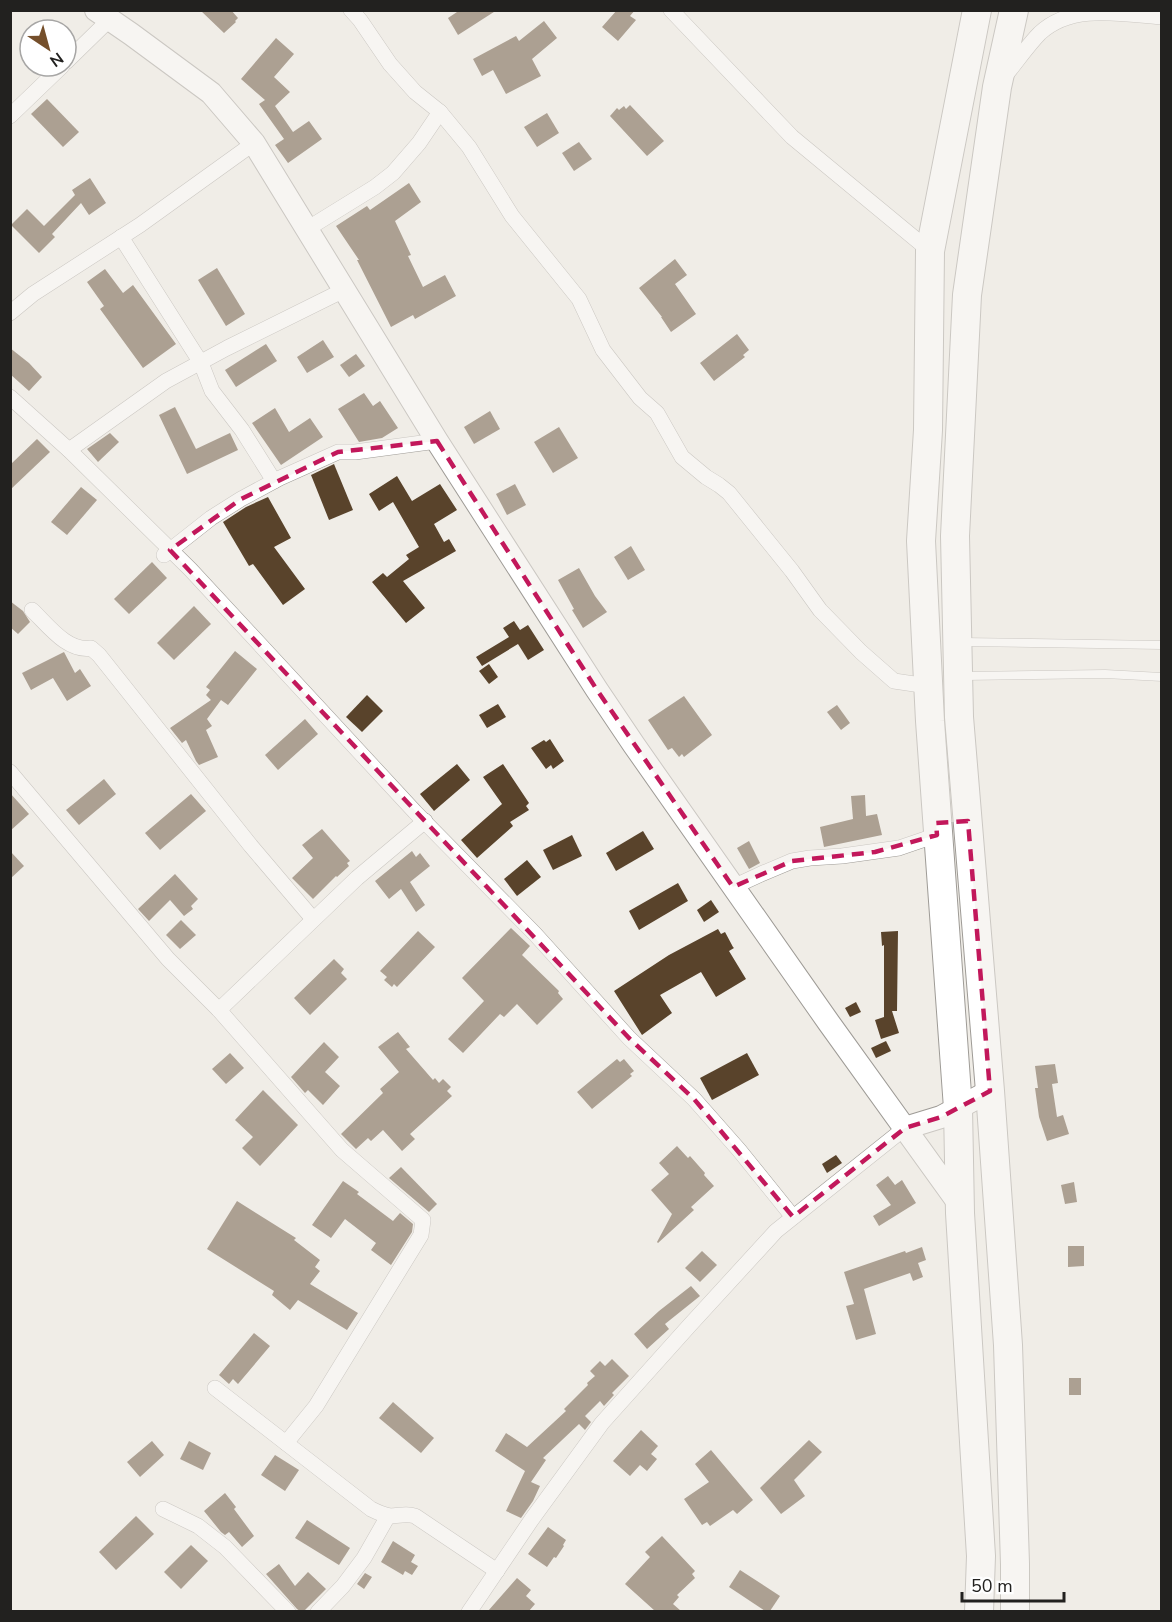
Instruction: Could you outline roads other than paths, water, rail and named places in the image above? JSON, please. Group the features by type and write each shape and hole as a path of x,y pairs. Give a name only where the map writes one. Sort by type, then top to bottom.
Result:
{"highway":[{"path":"977,10 930,251 928,430 921,541 937,829 958,1108 960,1204 981,1556 979,1611"},
{"path":"1014,10 997,87 967,295 955,536 959,717 990,1091 1008,1345 1015,1611"},
{"path":"928,430 960,436"},
{"path":"937,829 968,821"}],"street":[{"path":"351,10 390,64 415,92 440,112 469,147 512,216 579,299 603,350 640,398 657,413 682,457 729,493 792,571 820,610 861,652 894,681 928,686"},
{"path":"671,10 792,137 930,251"},
{"path":"997,87 1041,32 1061,20 1079,14 1101,12 1161,17"},
{"path":"78,47 103,15 211,93 254,143 436,441 603,699 822,1014 960,1204"},
{"path":"10,116 50,78"},
{"path":"307,229 375,187 393,173 419,143 440,112"},
{"path":"10,313 33,294 121,237 254,143"},
{"path":"121,237 201,363 212,391 242,430 274,481"},
{"path":"69,450 166,381 344,290"},
{"path":"10,397 69,450 190,569 425,821 535,934 629,1038 694,1099 793,1217"},
{"path":"164,555 211,518 241,499 274,481 338,452 355,452 436,441"},
{"path":"32,610 67,643 84,649 91,648 99,655 251,846 313,919"},
{"path":"10,772 168,959 219,1010 342,1150 423,1220 421,1235 316,1406 286,1443"},
{"path":"219,1010 357,878 425,821"},
{"path":"733,887 792,861 899,848 937,829"},
{"path":"469,1611 602,1423 776,1231 905,1128 941,1117 990,1091"},
{"path":"215,1388 371,1509 388,1516 408,1514 415,1516 497,1571"},
{"path":"163,1509 198,1526 225,1547 288,1611"},
{"path":"318,1611 343,1586 364,1558 388,1516"}],"lane":[{"path":"957,642 1161,645"},
{"path":"958,676 1105,674 1161,677"}]}
